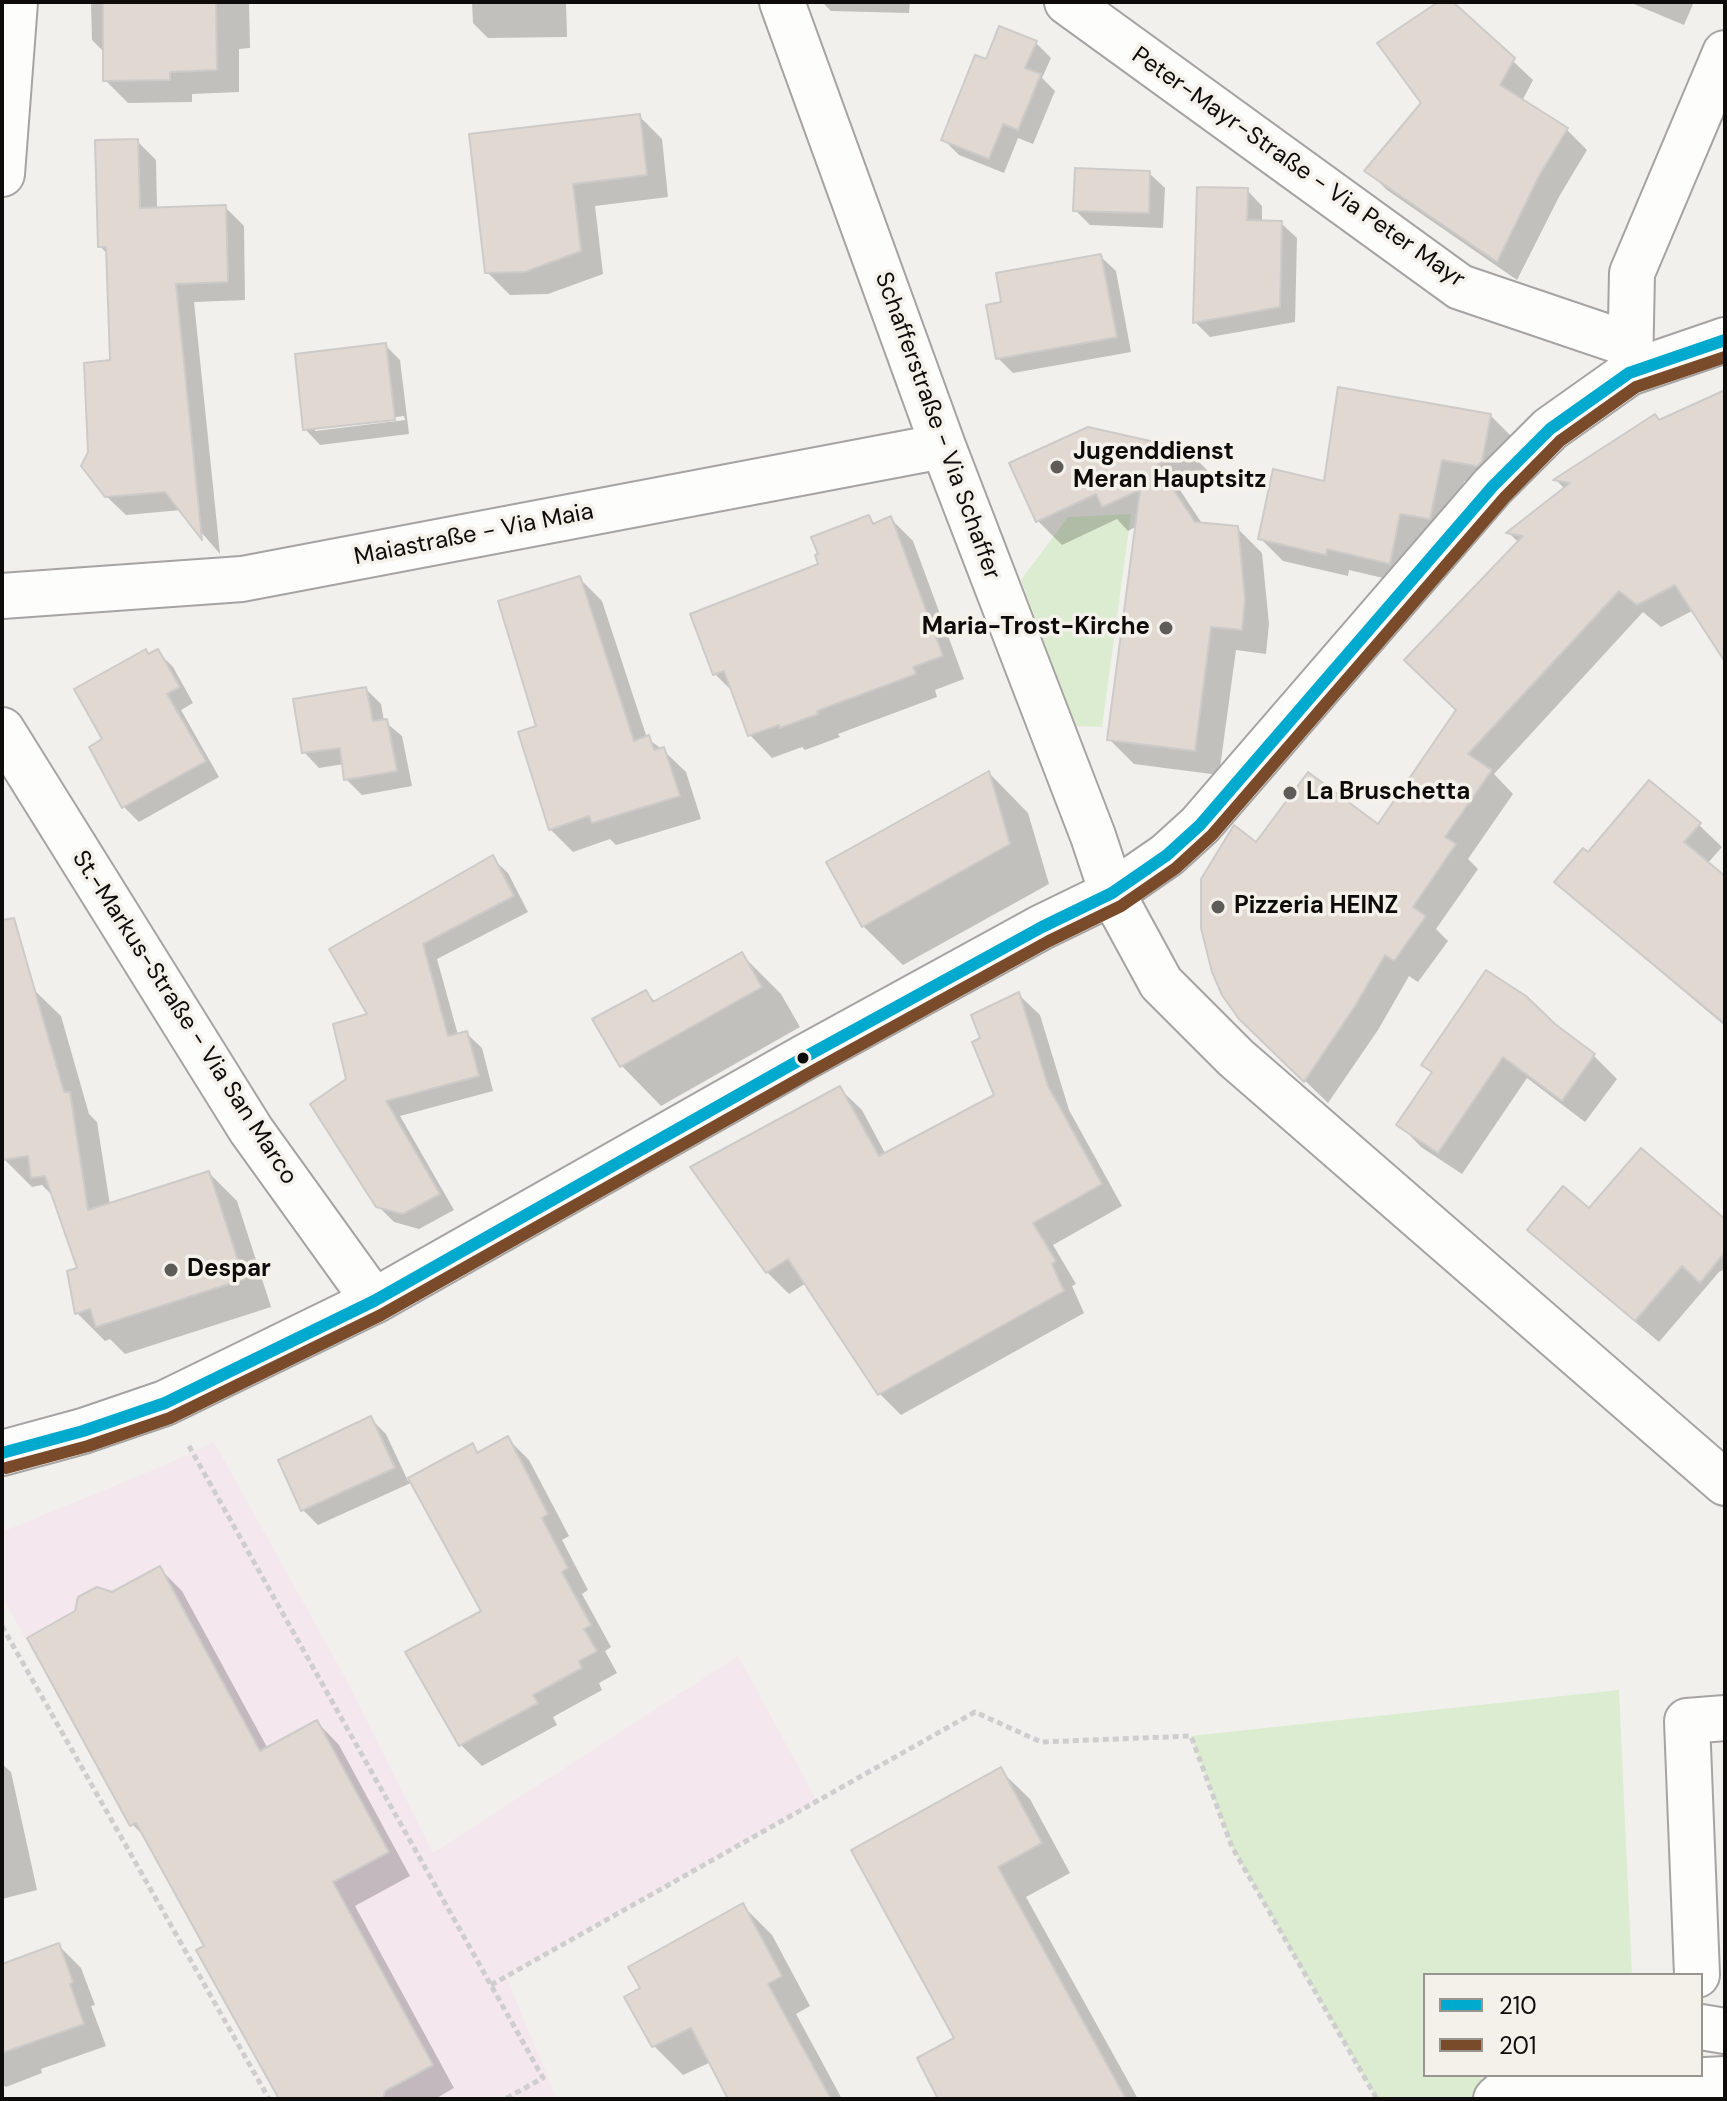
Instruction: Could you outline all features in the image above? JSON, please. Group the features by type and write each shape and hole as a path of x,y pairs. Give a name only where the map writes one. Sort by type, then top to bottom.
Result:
{"street":[{"path":"2,174 15,2"},
{"name":"Schafferstraße - Via Schaffer","path":"782,2 943,446 1112,893 1161,983 1236,1058 1725,1483"},
{"name":"Peter-Mayr-Straße - Via Peter Mayr","path":"1067,2 1460,287 1630,359"},
{"path":"1630,359 1632,273 1725,53"},
{"path":"2,1453 83,1431 165,1403 374,1301 833,1042 1042,927 1112,893 1167,855 1200,825 1493,486 1550,429 1630,359 1725,340"},
{"name":"Maiastraße - Via Maia","path":"2,596 242,579 943,446"},
{"name":"St.-Markus-Straße - Via San Marco","path":"2,730 251,1130 374,1301"},
{"path":"1697,1973 1687,1721 1725,1718"},
{"path":"1703,2027 1725,2031"},
{"path":"1496,2099 1510,2086 1592,2086 1725,2079"}],"path":[{"path":"165,1403 543,2078 505,2099"},
{"path":"2,1626 269,2099"},
{"path":"491,1985 975,1712 1041,1742 1191,1736 1232,1847 1377,2099"}],"shaded area":[{"path":"214,1442 346,1679 433,1853 738,1656 817,1801 506,1976 557,2099 279,2099 196,1950 204,1946 136,1823 130,1826 2,1596 2,1532"}],"green space":[{"path":"1131,514 1102,727 1076,726 1021,580 1068,517"},
{"path":"1619,1690 1632,1973 1423,1973 1423,2077 1505,2077 1474,2099 1377,2099 1232,1847 1191,1736"}],"building":[{"path":"103,2 216,2 217,70 170,72 170,80 103,81"},
{"path":"1438,2 1453,2 1515,58 1500,85 1568,128 1540,174 1497,262 1364,171 1421,103 1377,43"},
{"path":"999,26 1037,41 1025,68 1041,74 1018,130 1003,124 989,159 941,140 975,55 986,59"},
{"path":"640,114 647,175 573,184 581,251 525,272 485,273 469,134"},
{"path":"138,139 140,208 226,205 228,282 176,284 202,540 165,492 105,497 81,466 88,452 84,363 110,360 106,247 98,247 95,140"},
{"path":"1075,168 1150,171 1149,213 1073,211"},
{"path":"1197,187 1248,188 1247,220 1282,221 1280,307 1193,323"},
{"path":"1101,254 1117,337 996,359 986,305 1001,302 996,273"},
{"path":"386,343 395,420 303,430 295,354"},
{"path":"1338,387 1491,414 1482,461 1477,466 1442,460 1430,519 1400,514 1390,564 1327,549 1326,555 1258,539 1273,469 1324,481"},
{"path":"1725,390 1725,662 1675,585 1637,605 1619,591 1468,754 1492,770 1445,837 1456,844 1413,907 1426,916 1394,961 1385,955 1304,1082 1239,1019 1222,995 1212,972 1201,928 1201,879 1234,825 1256,842 1308,772 1378,824 1456,710 1404,660 1523,536 1506,533 1570,483 1553,480 1655,414 1659,420"},
{"name":"Maria-Trost-Kirche","path":"1088,427 1190,450 1157,465 1195,522 1238,526 1245,599 1242,630 1211,627 1195,751 1107,740 1140,490 1102,507 1096,494 1036,522 1009,463"},
{"path":"869,515 873,524 891,516 943,656 913,667 916,674 817,711 818,714 748,736 724,671 713,675 690,614 818,564 815,555 818,554 811,537"},
{"path":"580,576 634,741 649,735 654,750 664,747 680,796 592,823 589,816 549,830 518,732 536,726 498,601"},
{"path":"146,649 148,654 158,649 180,687 167,694 206,761 122,808 89,747 102,739 74,689"},
{"path":"366,687 373,721 387,719 397,771 344,780 340,748 302,753 293,699"},
{"path":"989,771 1010,844 862,927 826,862"},
{"path":"1649,780 1701,823 1684,842 1725,876 1725,1024 1554,882 1583,848 1588,852"},
{"path":"493,855 514,896 423,944 448,1036 467,1031 479,1076 386,1101 440,1194 403,1214 376,1207 310,1104 346,1079 333,1024 367,1014 329,949"},
{"path":"14,918 64,1092 70,1092 88,1210 209,1171 244,1279 96,1327 90,1309 75,1314 67,1271 77,1268 45,1176 31,1178 28,1156 2,1160 2,920"},
{"path":"742,952 762,987 620,1067 592,1019 646,990 653,1002"},
{"path":"1486,970 1526,996 1555,1024 1595,1054 1562,1101 1503,1057 1438,1153 1396,1125 1432,1072 1421,1065"},
{"path":"1019,992 1048,1086 1102,1184 1033,1223 1056,1261 1052,1264 1064,1291 878,1395 788,1259 766,1273 690,1167 840,1086 879,1156 994,1095 972,1042 980,1038 971,1015"},
{"path":"1641,1148 1725,1219 1725,1252 1700,1283 1682,1266 1635,1321 1527,1230 1563,1186 1589,1208"},
{"path":"371,1416 395,1468 301,1511 278,1460"},
{"path":"508,1436 548,1514 542,1518 568,1568 562,1572 591,1625 584,1629 597,1651 579,1661 582,1668 533,1695 538,1703 459,1746 405,1652 481,1611 408,1478 473,1443 477,1453"},
{"path":"160,1566 260,1751 317,1720 389,1852 333,1882 433,2065 385,2091 383,2099 279,2099 196,1950 204,1946 136,1823 130,1826 27,1638 75,1611 78,1597 97,1587 112,1592"},
{"path":"1001,1767 1042,1843 998,1867 1126,2099 938,2099 917,2058 954,2038 851,1850"},
{"path":"743,1903 782,1976 768,1984 831,2099 728,2099 691,2028 652,2047 624,1997 640,1988 628,1967"},
{"path":"59,1943 84,2024 2,2053 2,1964"}],"transit line":[{"name":"210","path":"2,1453 83,1431 165,1403 374,1301 805,1057 1042,927 1112,893 1167,855 1200,825 1493,486 1550,429 1629,373 1725,340"},
{"name":"201","path":"6,1468 88,1446 170,1418 381,1315 813,1071 1049,941 1121,906 1176,868 1212,835 1505,497 1560,441 1636,387 1725,357"}],"place":[{"name":"Jugenddienst Meran Hauptsitz","path":"1057,467"},
{"name":"Maria-Trost-Kirche","path":"1166,628"},
{"name":"La Bruschetta","path":"1290,793"},
{"name":"Pizzeria HEINZ","path":"1218,907"},
{"name":"Despar","path":"171,1270"}]}
